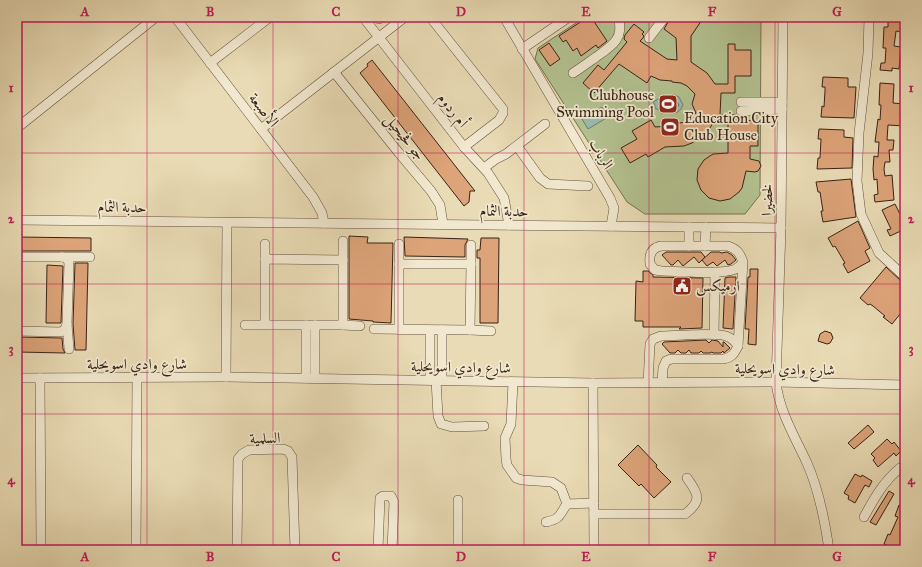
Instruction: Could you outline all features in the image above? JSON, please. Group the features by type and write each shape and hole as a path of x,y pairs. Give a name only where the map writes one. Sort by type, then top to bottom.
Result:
{"street":[{"path":"17,128 156,17"},
{"name":"الأصبعة","path":"175,17 313,197 322,213 324,223"},
{"path":"210,63 270,17"},
{"name":"أم ردوم","path":"363,17 464,147 486,171 504,198 508,224"},
{"path":"261,129 405,17"},
{"path":"430,17 503,109 503,113 499,120 464,147"},
{"name":"الرباب","path":"504,17 610,198 614,208 612,226"},
{"path":"522,49 569,17"},
{"path":"573,73 610,48 615,42 620,30 618,17"},
{"path":"649,38 665,17"},
{"name":"لخضيرا","path":"784,17 781,228 776,382 778,400 808,465 819,500 829,550"},
{"path":"869,17 868,53 858,133 857,181 861,214 879,253 905,277"},
{"name":"جو فحيحيل","path":"334,72 399,153 432,191 440,205 443,224"},
{"path":"742,108 782,106"},
{"path":"486,171 500,163 506,154 545,124"},
{"path":"517,146 540,178 548,184 588,186"},
{"name":"حدبة الثمام","path":"17,220 781,228"},
{"path":"226,377 227,223"},
{"path":"689,227 689,246"},
{"path":"705,246 706,227"},
{"path":"343,241 343,325"},
{"path":"265,244 265,325"},
{"path":"399,244 399,330"},
{"path":"470,330 471,245"},
{"path":"662,383 663,368 666,361 671,359 724,359 734,354 738,346 743,262 739,252 728,246 657,247 649,255 650,264 655,270 662,271 715,272 733,270 740,266 743,262"},
{"path":"17,257 90,257"},
{"path":"62,257 66,258 70,262 67,324 68,349"},
{"path":"265,259 343,260"},
{"path":"399,264 470,264"},
{"path":"714,335 715,272"},
{"path":"17,331 61,332 65,329 67,324"},
{"path":"245,324 360,326"},
{"path":"310,378 311,325"},
{"path":"374,330 491,331"},
{"path":"430,330 436,380 438,416 441,424 452,427 484,426"},
{"path":"436,380 442,330"},
{"path":"648,383 650,344 653,339 661,336 714,335 730,338 735,341 738,346"},
{"name":"شارع وادي اسويحلية","path":"17,378 226,377 593,383 776,382 905,385"},
{"path":"40,378 41,550"},
{"path":"136,550 137,378"},
{"path":"513,382 511,424 505,438 507,465 516,478 522,480 552,482 561,488 567,504 561,515 556,520 546,522"},
{"path":"593,383 594,550"},
{"name":"السلمية","path":"237,550 238,459 242,454 249,450 283,449 288,451 292,457 295,550"},
{"path":"864,517 885,483 903,469"},
{"path":"594,514 686,514 693,509 697,500 696,491 687,478"},
{"path":"378,550 380,498 383,496 391,496 394,502 392,550"},
{"path":"458,500 458,550"},
{"path":"567,504 594,503"}],"green space":[{"name":"Education City Club House","path":"585,17 761,17 760,195 745,214 645,214 627,202 535,59 538,48"}],"water":[{"name":"Clubhouse Swimming Pool","path":"674,95 679,97 683,105 678,112 672,113 667,111 661,113 655,108 653,102 661,96 664,98"},
{"path":"602,107 608,117 588,129 582,119"}],"building":[{"path":"588,17 591,17 607,41 598,48 596,45 581,56 577,48 573,51 566,40 563,42 559,36"},
{"path":"671,17 704,17 691,36 691,62 707,73 715,84 728,84 728,44 735,44 735,50 751,50 751,76 735,76 735,93 721,93 720,115 736,115 736,120 758,121 758,146 750,146 750,159 759,161 761,166 758,171 755,172 746,171 742,188 730,199 720,201 709,198 701,190 697,180 698,169 704,160 713,154 728,153 728,124 713,123 706,134 692,143 684,146 665,147 648,157 646,154 630,163 621,148 637,139 632,131 651,120 655,127 670,126 670,123 685,122 696,113 692,104 695,94 687,86 672,81 660,80 651,76 647,83 619,64 594,93 583,83 598,65 604,70 627,42 624,39 625,35 634,24 644,32 642,34 644,36 640,41 667,59 677,60 676,38 664,29"},
{"path":"888,17 903,17 902,32 896,31 894,46 901,47 899,69 892,68 892,71 880,70 881,63 885,63 886,48 883,48 884,27 888,27"},
{"path":"549,43 560,59 550,66 539,50"},
{"path":"372,60 475,191 470,191 469,202 464,206 360,73"},
{"path":"823,77 848,78 848,87 856,87 854,118 821,117 822,106 824,107 825,91 825,87 822,87"},
{"path":"880,83 894,84 893,103 905,104 905,126 888,125 887,140 894,140 893,150 889,150 890,162 885,162 884,169 885,176 892,175 894,200 875,202 874,195 878,194 877,179 874,180 873,169 874,156 878,157 879,142 875,142 878,119 880,120"},
{"path":"819,129 844,130 844,137 853,138 852,168 817,169 818,158 820,158 821,139 818,139"},
{"path":"851,179 856,217 823,222 820,192 818,192 816,182"},
{"path":"895,204 905,224 905,229 890,236 887,230 891,229 882,210"},
{"path":"858,221 870,248 865,251 870,261 848,273 843,264 845,263 835,246 833,247 828,238"},
{"path":"349,236 368,237 367,243 393,243 391,323 349,319"},
{"path":"18,237 91,238 91,251 18,251"},
{"path":"404,237 468,239 465,245 465,257 405,256"},
{"path":"481,238 499,238 498,323 480,323 480,258 477,258 477,250 480,250"},
{"path":"666,252 701,252 705,257 699,263 694,257 683,266 678,260 671,265 662,255"},
{"path":"711,252 727,252 736,260 728,265 725,260 717,266 713,262 707,266 702,260"},
{"path":"75,263 88,263 86,350 75,350 73,324"},
{"path":"47,265 63,266 61,323 46,323"},
{"path":"886,267 905,283 905,308 892,324 873,306 870,304 868,305 860,298"},
{"path":"750,269 758,269 756,345 748,344 749,329 745,329 748,277 750,277"},
{"path":"643,271 648,271 653,275 653,277 703,278 702,328 679,329 681,327 643,327 643,321 635,321 636,281 643,282"},
{"path":"736,277 733,329 723,328 725,278"},
{"path":"825,331 831,333 833,338 830,343 827,344 818,341 820,334"},
{"path":"17,337 62,338 65,353 17,352"},
{"path":"706,340 709,343 712,340 718,341 723,347 724,342 730,348 724,353 723,351 721,353 703,353 701,351 699,353 691,353 689,350 686,353 681,353 678,350 675,353 670,353 662,344 664,342"},
{"path":"868,425 874,432 854,449 848,443"},
{"path":"887,439 892,444 894,442 901,451 896,456 894,453 878,467 873,460 875,458 871,454"},
{"path":"638,445 657,465 656,467 671,482 654,498 641,484 639,486 618,465"},
{"path":"855,474 861,477 862,475 872,481 869,487 865,485 855,503 848,499 849,496 844,493"},
{"path":"889,491 894,494 876,525 870,522"},
{"path":"905,500 905,550 898,550 884,544 898,517 895,516 899,505 902,506"}],"place":[{"name":"Clubhouse Swimming Pool","path":"668,104"},
{"name":"Education City Club House","path":"670,127"},
{"name":"ارميكس","path":"682,286"}]}
